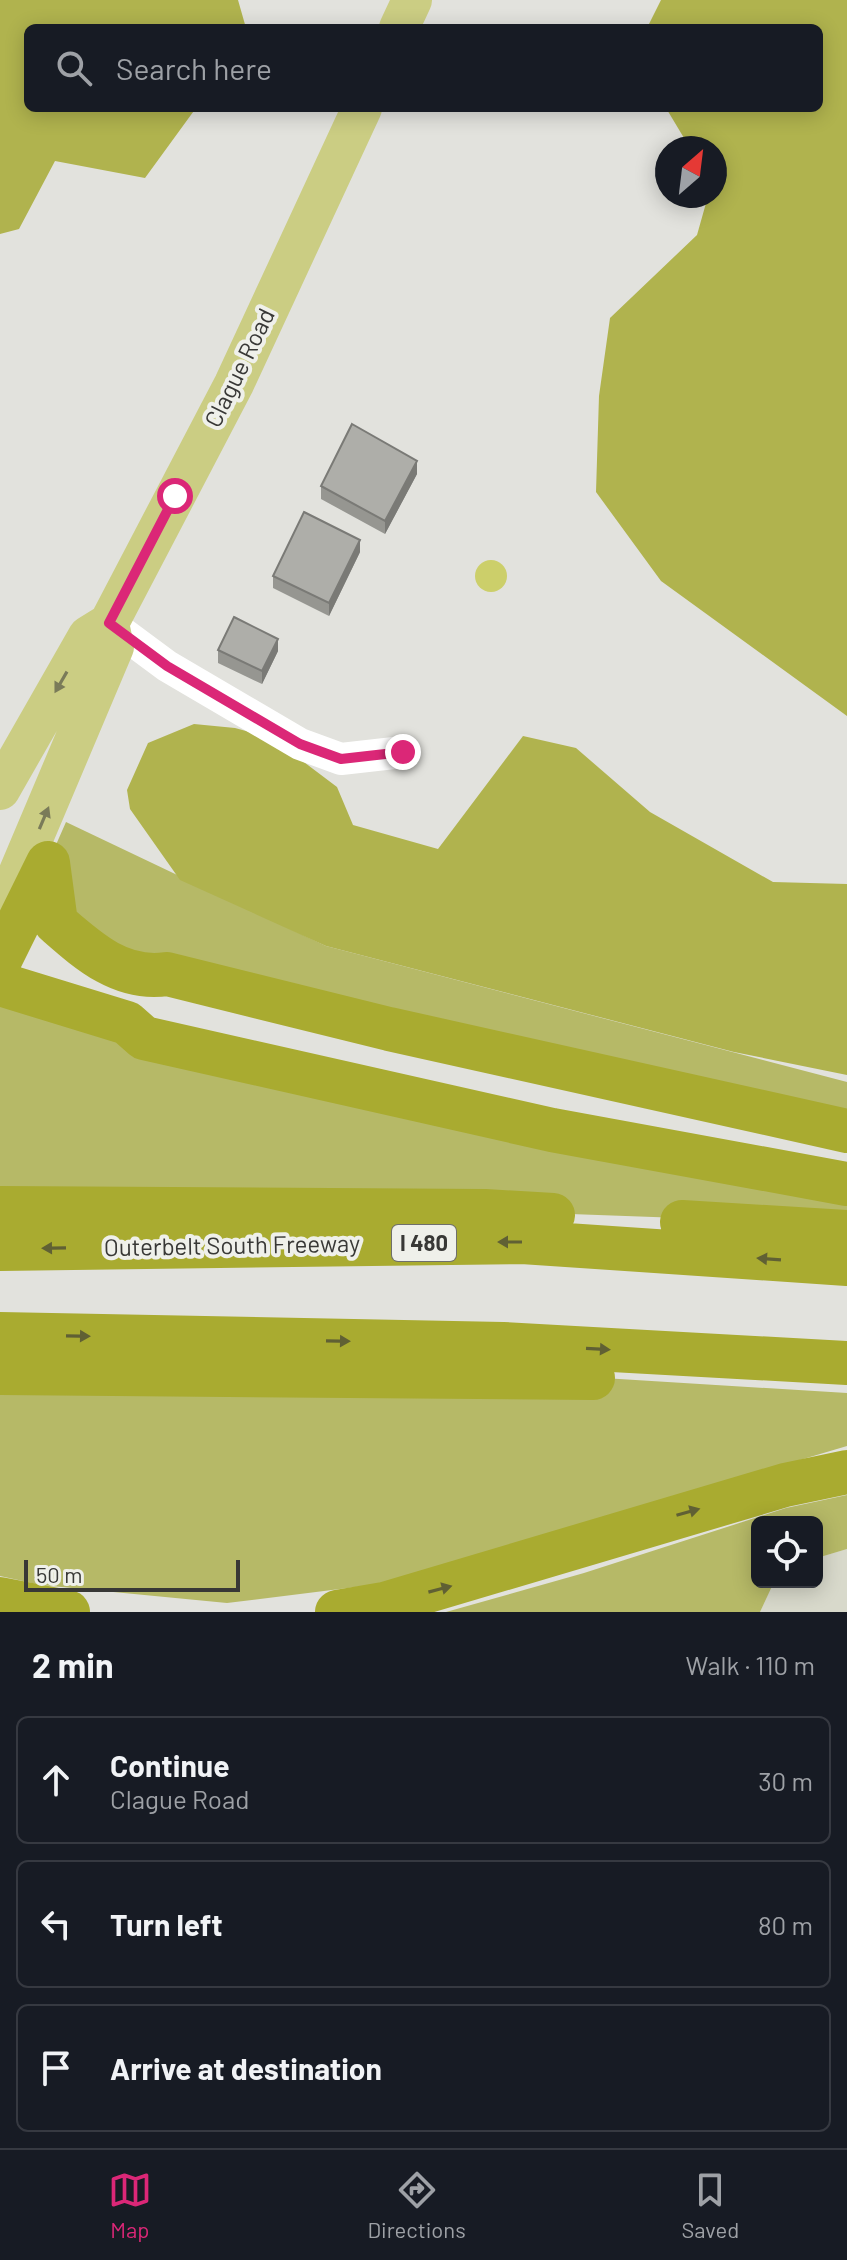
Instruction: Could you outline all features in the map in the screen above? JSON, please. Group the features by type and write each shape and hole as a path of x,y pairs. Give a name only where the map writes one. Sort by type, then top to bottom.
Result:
{"highway":[{"path":"0,960 48,863 56,923 98,960 149,977 167,974 389,1029 847,1131"},
{"path":"0,970 94,993 320,1058 847,1174"},
{"path":"0,984 127,1023 144,1038 552,1130 847,1184"},
{"path":"0,1208 485,1211 847,1232"},
{"name":"Outerbelt South Freeway","path":"0,1249 522,1242 847,1264"},
{"path":"0,1334 503,1344 847,1363"},
{"path":"0,1373 571,1376 847,1393"},
{"path":"337,1612 384,1604 729,1501 847,1472"},
{"path":"0,1599 68,1612"}],"main road":[{"path":"401,24 412,0"},
{"name":"Clague Road","path":"9,774 88,636 109,623 234,384 360,112"},
{"name":"Clague Road","path":"0,914 30,851 114,647 109,623"}],"lane":[{"path":"109,623 167,666 300,744 341,759 403,752"}],"shaded area":[{"path":"0,0 238,0 245,24 24,24 24,112 193,112 145,178 55,161 19,229 0,234"},
{"path":"661,0 847,0 847,716 661,581 596,492 599,396 610,318 697,235 705,208 727,208 727,136 683,136 668,112 823,112 823,24 649,24"},
{"path":"491,560 502,565 507,576 502,587 491,592 480,587 475,576 480,565"},
{"path":"194,724 235,728 272,738 337,787 353,825 438,849 523,736 576,748 650,812 773,882 847,884 847,1075 734,1052 326,946 180,880 130,809 127,790 148,743"},
{"path":"847,1549 847,1612 760,1612 771,1588 823,1588 823,1556"}],"green space":[{"path":"66,822 326,946 847,1082 847,1131 98,960 48,863"},
{"path":"0,984 847,1184 847,1224 485,1211 0,1208"},
{"path":"0,1373 571,1376 847,1393 847,1446 388,1583 227,1603 41,1585 0,1576"},
{"path":"847,1495 847,1549 823,1556 823,1516 761,1516"},
{"path":"751,1519 751,1588 771,1588 760,1612 446,1612 584,1573"}],"building":[{"path":"352,424 417,461 385,521 321,486"},
{"path":"304,512 360,540 329,603 273,576"},
{"path":"234,617 278,639 262,671 218,650"}],"route":[{"path":"175,496 109,623 167,666 300,744 341,759 403,752"}]}
